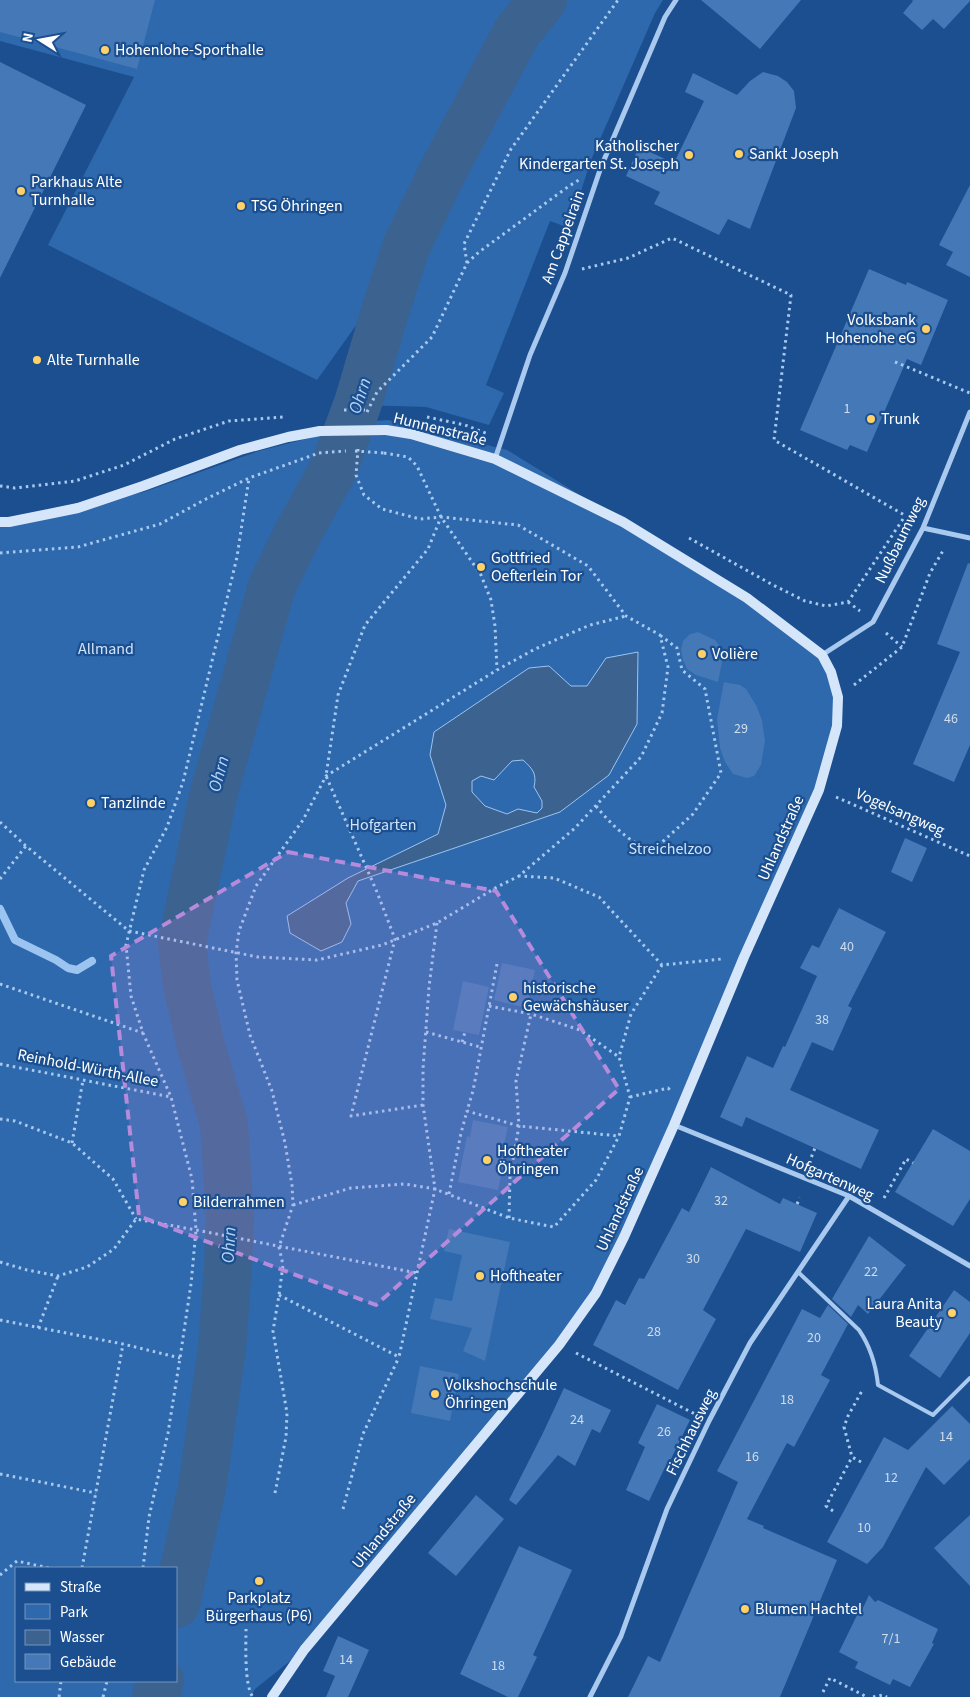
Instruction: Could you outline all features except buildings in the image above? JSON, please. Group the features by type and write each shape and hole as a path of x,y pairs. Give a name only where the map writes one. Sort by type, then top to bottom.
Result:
{"main road":[{"name":"Hunnenstraße","path":"3,521 78,508 240,450 288,437 320,431 386,430 411,434 495,458 623,522 747,598 822,655"},
{"name":"Uhlandstraße","path":"272,1697 304,1650 559,1344 596,1293 624,1237 674,1126 744,957 820,790 836,726 838,697 831,672 822,655"}],"street":[{"name":"Am Cappelrain","path":"495,458 530,355 565,273 601,167 665,17 676,0"},
{"name":"Nußbaumweg","path":"822,655 873,622 923,528 970,412"},
{"path":"923,528 952,536 970,538"},
{"name":"Hofgartenweg","path":"674,1126 849,1196 970,1266"},
{"name":"Fischhausweg","path":"590,1697 621,1636 667,1509 709,1421 750,1343 849,1196"}],"lane":[{"path":"798,1272 864,1337 876,1367 878,1386 933,1415 970,1378"}],"path":[{"path":"467,264 464,244 511,149 618,0"},
{"path":"366,414 377,392 432,337 467,264 479,252 569,186 601,167"},
{"path":"565,273 628,258 672,238 791,295 774,440 905,516 848,602 826,606 805,601 687,537"},
{"path":"896,362 970,393"},
{"path":"423,416 465,425 502,439"},
{"path":"0,486 15,488 75,481 124,465 175,440 229,421 286,417"},
{"path":"359,442 356,475 364,495 382,509 420,519 441,517 518,526 588,566 626,616 660,635 677,648 682,670 705,690 721,773 693,814 659,845 644,848 609,823 596,806"},
{"path":"0,552 78,546 160,524 206,498 249,478 319,453 352,451 408,457 417,466 441,517 481,575 491,600 495,626 497,670"},
{"path":"143,1567 149,1518 168,1432 180,1358 191,1284 196,1230 192,1179 171,1097 143,1033 131,996 126,945 144,870 166,827 183,782 237,557 249,478"},
{"path":"275,1493 286,1437 287,1413 273,1331 282,1265 279,1247 293,1205 292,1185 285,1143 272,1091 250,1035 237,980 236,953 239,931 256,886 303,820 326,776 338,694 365,625 428,549 441,517"},
{"path":"838,697 902,647 930,573 952,536"},
{"path":"326,776 497,670 535,649 590,625 626,616"},
{"path":"0,822 26,846 129,931 258,957 317,960 382,945 437,923 498,886 519,876 575,828 642,757 662,713 668,667 660,635"},
{"path":"326,776 377,892 395,939 351,1116 423,1105"},
{"name":"Vogelsangweg","path":"820,790 970,856"},
{"path":"0,879 26,846"},
{"path":"519,876 554,878 600,897 662,965"},
{"path":"343,1509 364,1434 399,1358 435,1189 423,1105 423,1069 429,987 437,923"},
{"path":"662,965 744,957"},
{"path":"449,1194 459,1142 473,1091 497,964"},
{"path":"293,1205 351,1188 405,1184 435,1189 509,1218 554,1227 596,1180 619,1136 630,1097 619,1057 631,1014 662,965"},
{"path":"0,984 143,1033"},
{"path":"489,1006 531,1014 580,1030 619,1057"},
{"path":"509,1218 510,1176 519,1126 516,1081 531,1014"},
{"path":"426,1032 480,1047"},
{"path":"462,1042 465,1032"},
{"name":"Reinhold-Würth-Allee","path":"0,1064 171,1097"},
{"path":"72,1143 83,1080"},
{"path":"630,1097 662,1088 668,1088 672,1093"},
{"path":"467,1111 519,1126 619,1136"},
{"path":"0,1118 15,1121 72,1143 113,1179 136,1219 417,1273"},
{"path":"876,1212 906,1159 913,1163"},
{"path":"797,1204 800,1198"},
{"path":"0,1262 58,1276 87,1267 114,1249 136,1219"},
{"path":"38,1328 58,1276"},
{"path":"279,1295 399,1358"},
{"path":"0,1320 123,1344 180,1358"},
{"path":"82,1567 123,1344"},
{"path":"559,1344 709,1421"},
{"path":"833,1510 826,1506 852,1457 844,1427 848,1416"},
{"path":"852,1457 861,1462"},
{"path":"0,1474 96,1493"},
{"path":"0,1574 18,1561 45,1567"},
{"path":"246,1629 247,1670 250,1693 254,1697"},
{"path":"823,1692 830,1678 867,1697"},
{"path":"58,1697 62,1682"},
{"path":"103,1697 107,1682"},
{"path":"873,1697 883,1695 887,1697"}],"highlighted area":[{"path":"288,852 496,891 619,1089 376,1305 139,1216 111,956"}],"green space":[{"name":"TSG Öhringen","path":"0,0 514,0 499,25 430,167 367,310 317,380 48,245 134,77 0,41"},
{"path":"555,0 663,0 655,13 591,160 569,228 550,221 486,385 504,393 489,425 426,407 362,405 451,172 523,37"},
{"name":"Hofgarten","path":"388,420 507,450 747,598 822,655 838,697 819,790 596,1293 304,1650 255,1689 250,1697 0,1697 0,522 9,522 144,492 259,451 375,421"}],"water":[{"path":"638,652 637,724 609,775 560,812 358,881 346,903 351,924 342,942 321,951 290,933 287,916 348,878 438,834 446,805 430,755 434,732 529,668 549,666 571,686 587,686 606,658","holes":["523,760 532,769 535,779 534,787 542,801 542,808 537,813 518,809 507,814 485,806 472,792 472,781 481,776 494,780 512,761"]}],"waterway":[{"name":"Ohrn","path":"178,1595 202,1488 222,1348 228,1268 230,1217 224,1124 201,1046 187,986 182,943 214,792 272,586 298,533 334,468 358,403 406,247 442,173 517,32 543,0"},
{"path":"0,909 15,940 68,968 77,970 92,961"},
{"name":"Ohrn","path":"156,1697 160,1682"}],"place":[{"name":"Hohenlohe-Sporthalle","path":"105,50"},
{"name":"Sankt Joseph","path":"739,154"},
{"name":"Katholischer Kindergarten St. Joseph","path":"689,155"},
{"name":"Parkhaus Alte Turnhalle","path":"21,191"},
{"name":"TSG Öhringen","path":"241,206"},
{"name":"Volksbank Hohenohe eG","path":"926,329"},
{"name":"Alte Turnhalle","path":"37,360"},
{"name":"Trunk","path":"871,419"},
{"name":"Gottfried Oefterlein Tor","path":"481,567"},
{"name":"Volière","path":"702,654"},
{"name":"Tanzlinde","path":"91,803"},
{"name":"historische Gewächshäuser","path":"513,997"},
{"name":"Hoftheater Öhringen","path":"487,1160"},
{"name":"Bilderrahmen","path":"183,1202"},
{"name":"Hoftheater","path":"480,1276"},
{"name":"Laura Anita Beauty","path":"952,1313"},
{"name":"Volkshochschule Öhringen","path":"435,1394"},
{"name":"Parkplatz Bürgerhaus (P6)","path":"259,1581"},
{"name":"Blumen Hachtel","path":"745,1609"}],"park label":[{"name":"Allmand","path":"106,649"},
{"name":"Streichelzoo","path":"670,849"}]}
